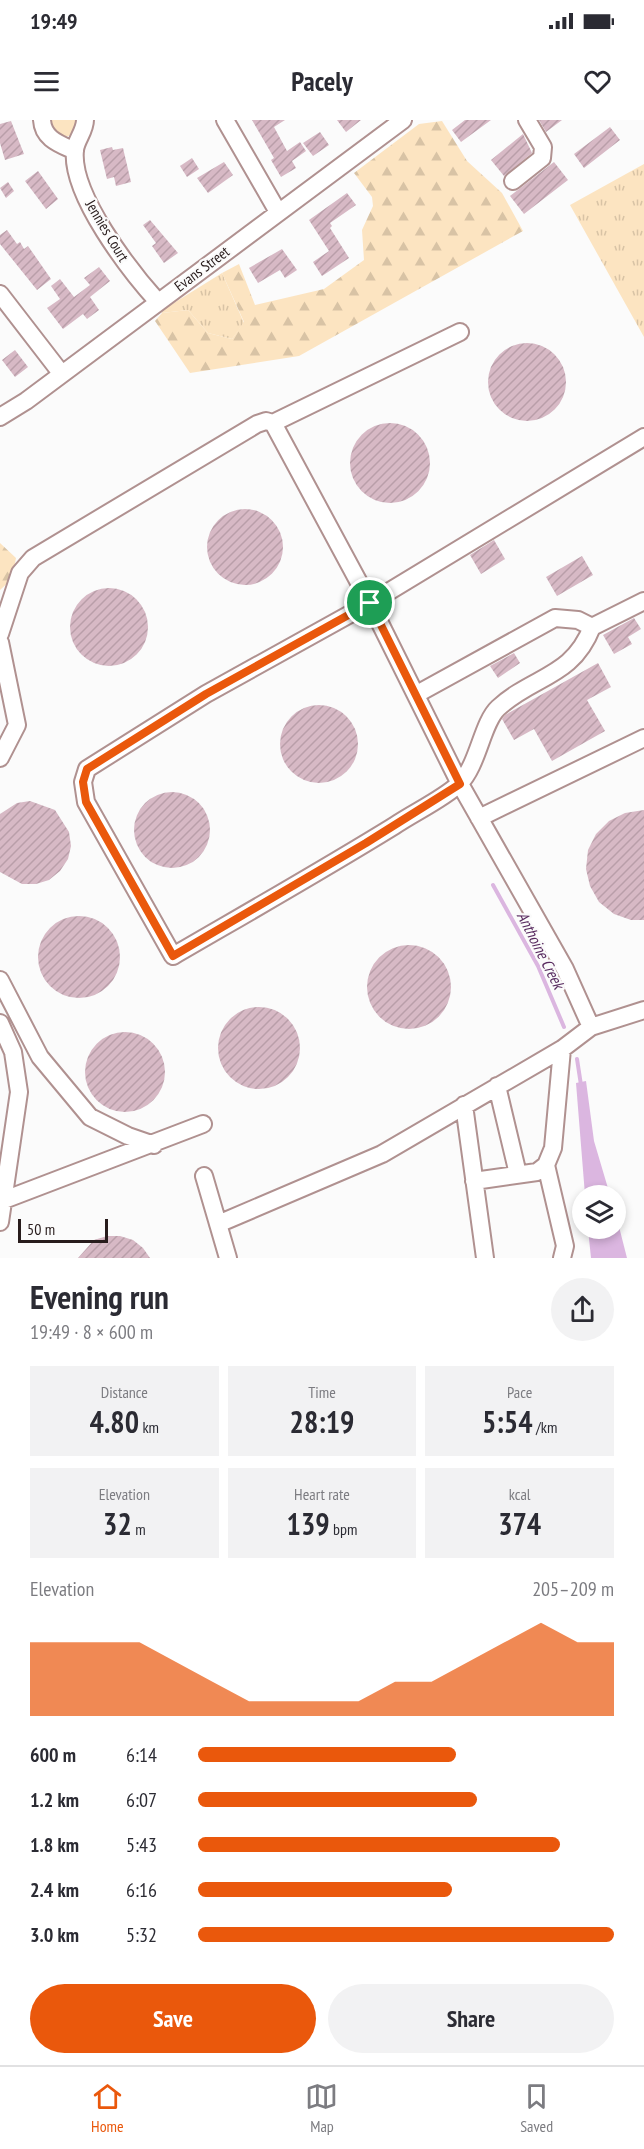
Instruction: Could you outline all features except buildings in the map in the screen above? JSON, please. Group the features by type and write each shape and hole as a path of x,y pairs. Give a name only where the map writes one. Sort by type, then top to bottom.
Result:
{"street":[{"path":"42,120 42,128 48,138 75,151"},
{"name":"Jennies Court","path":"85,120 75,151 79,177 91,208 138,279 158,302"},
{"path":"225,120 278,212"},
{"name":"Evans Street","path":"0,417 26,401 60,373 403,120"},
{"path":"513,181 542,158 543,147 527,120"},
{"path":"0,294 60,373"},
{"path":"0,634 20,573 33,558 257,424 266,421 273,423 460,332"},
{"path":"273,423 370,603 460,784 565,969 591,1027"},
{"path":"644,437 370,603 206,694 87,769 83,782 86,802 173,956 366,843 460,784 482,743 492,713 507,699 567,665 584,647 592,627 644,602"},
{"path":"417,694 555,618 578,620 592,627"},
{"path":"0,642 17,725 0,758"},
{"path":"479,818 644,738"},
{"path":"0,980 40,1057 90,1117 128,1136 154,1144"},
{"path":"218,1224 382,1154 562,1049 591,1027 644,1010"},
{"path":"0,1023 13,1052 19,1092 0,1222"},
{"path":"562,1049 552,1148 546,1165 565,1246 562,1258"},
{"path":"497,1086 518,1174"},
{"path":"464,1105 485,1258"},
{"path":"4,1200 203,1124"},
{"path":"474,1181 537,1172 546,1165"},
{"path":"204,1176 228,1258"}],"green space":[{"path":"44,120 80,120 75,134 58,139"},
{"path":"442,121 467,161 502,193 523,231 299,356 190,373 155,321 162,313 188,310 208,333 232,339 244,322 222,273 239,264 255,305 324,289 364,260 362,230 373,206 372,197 354,173 419,124"},
{"path":"644,164 644,337 570,205"},
{"path":"222,273 244,323 232,339 208,333 188,310 162,313 161,311"},
{"path":"0,543 16,558 12,579 0,590"}],"shaded area":[{"path":"586,1081 594,1141 607,1185 584,1185 576,1083"},
{"path":"589,1239 622,1239 627,1258 591,1258"}],"waterway":[{"name":"Anthoine Creek","path":"493,885 538,966 564,1027"},
{"name":"Anthoine Creek","path":"577,1059 581,1085"}],"route":[{"path":"370,603 460,784 366,843 173,956 86,802 83,782 87,769 206,694 370,603"}]}
